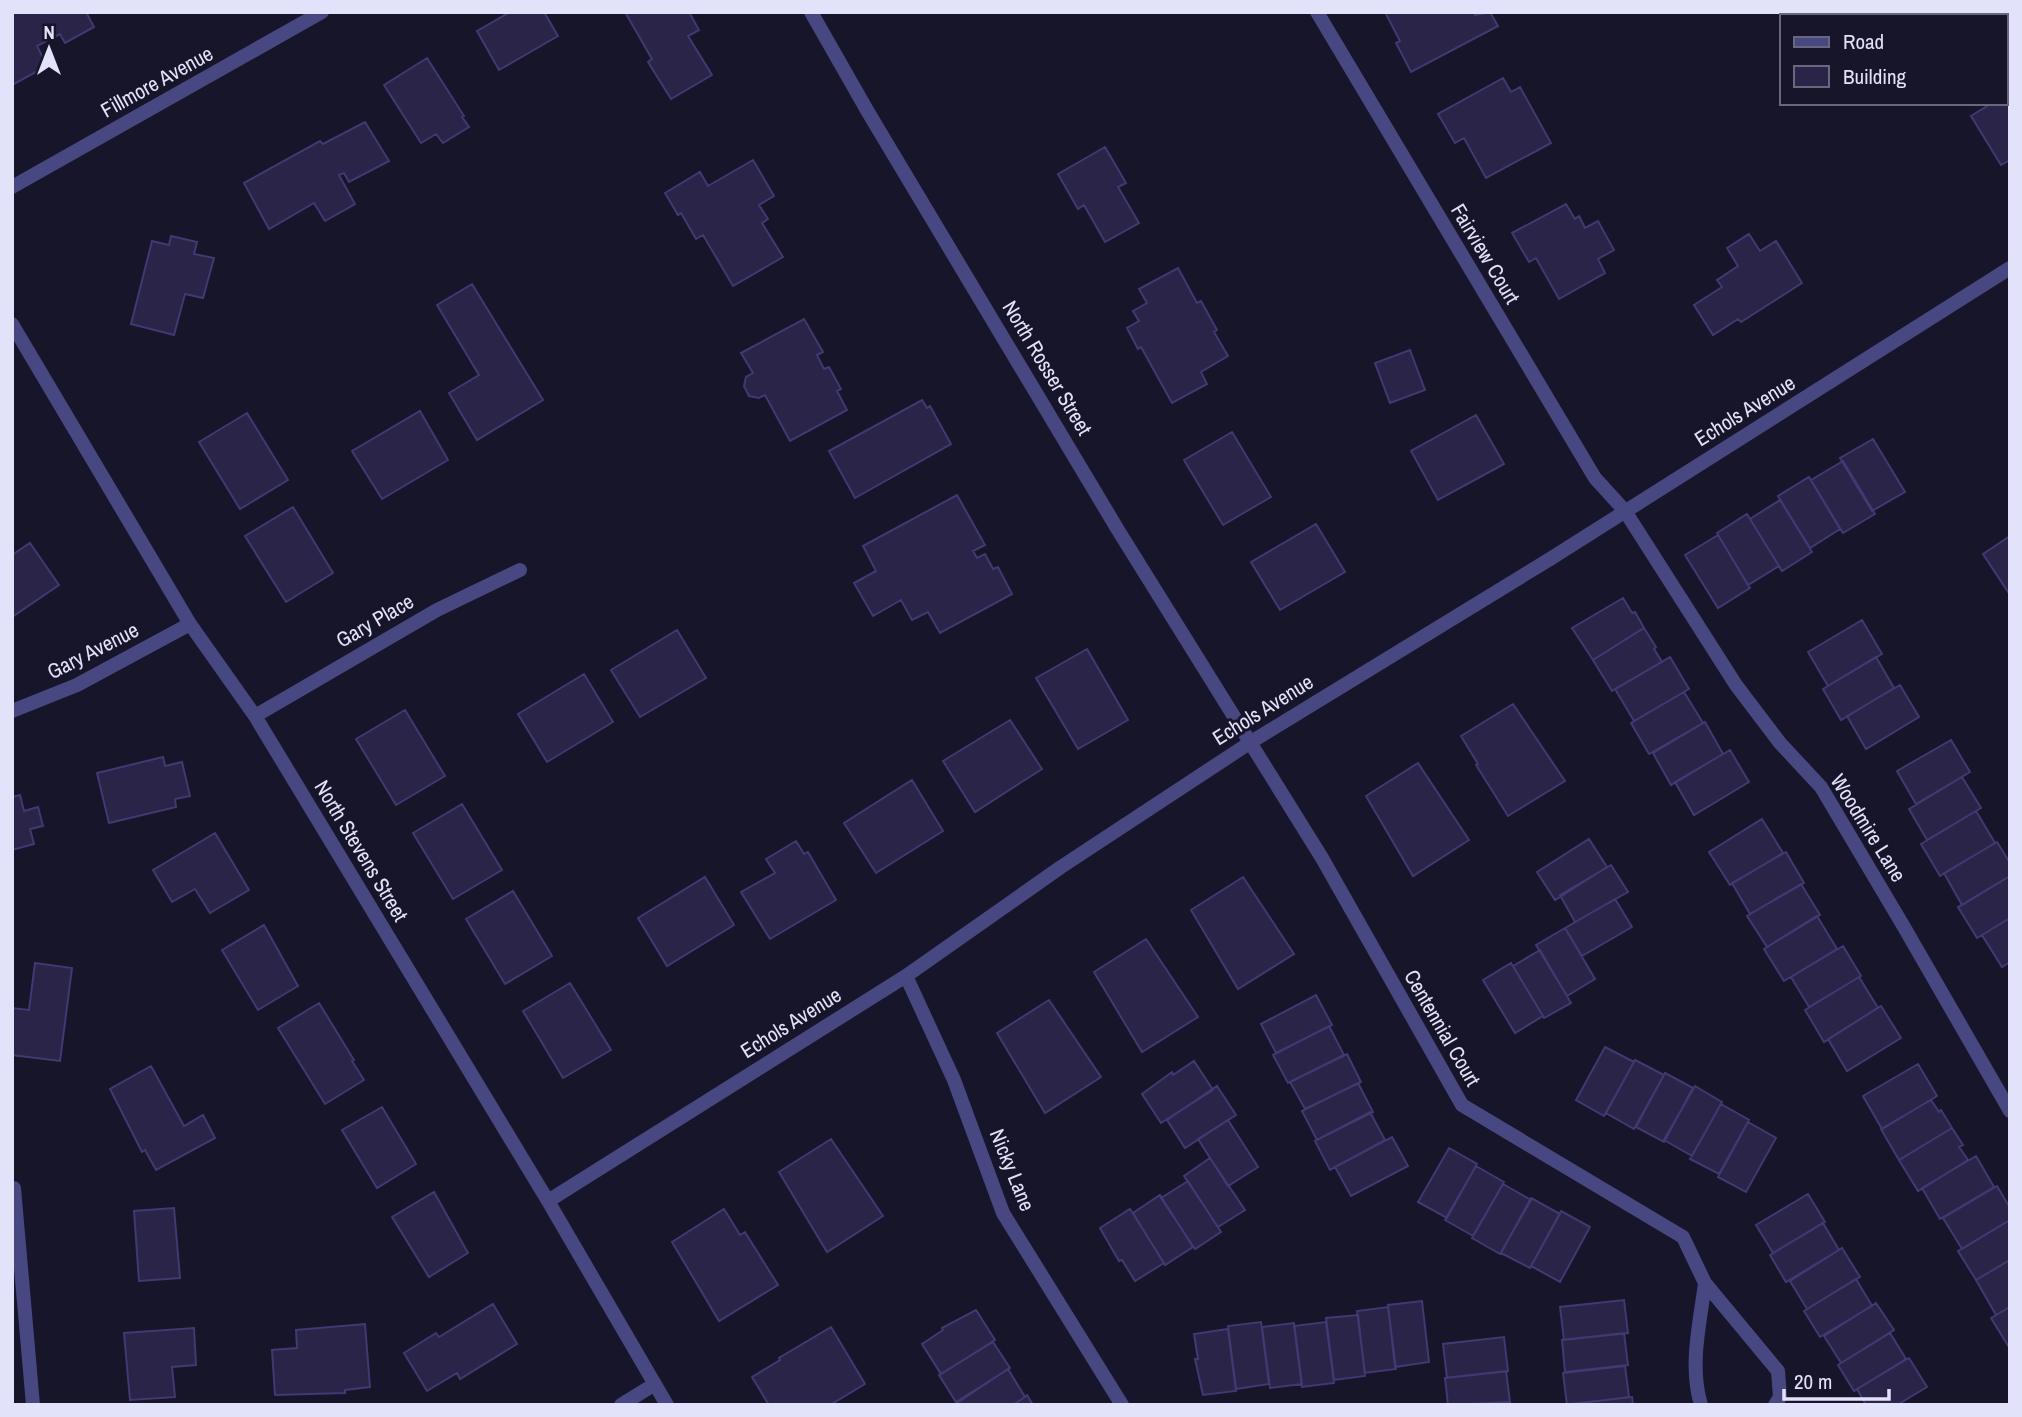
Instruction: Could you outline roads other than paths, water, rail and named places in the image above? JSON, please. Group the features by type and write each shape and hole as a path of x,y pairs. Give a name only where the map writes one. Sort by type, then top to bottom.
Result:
{"street":[{"name":"Fillmore Avenue","path":"12,187 322,12"},
{"name":"North Rosser Street","path":"811,12 1118,530 1251,742"},
{"name":"Fairview Court","path":"1317,12 1595,478 1625,511"},
{"name":"Echols Avenue","path":"548,1201 906,976 1061,867 1251,742 1625,511 2010,268"},
{"name":"North Stevens Street","path":"12,324 190,624 255,716 548,1201 667,1405"},
{"name":"Woodmire Lane","path":"1625,511 1736,685 1780,743 1821,787 2010,1111"},
{"name":"Gary Place","path":"255,716 437,610 520,570"},
{"name":"Gary Avenue","path":"12,711 77,685 190,624"},
{"name":"Centennial Court","path":"1251,742 1322,858 1462,1105 1683,1237 1705,1283 1778,1371 1780,1397 1775,1405"},
{"name":"Nicky Lane","path":"906,976 954,1080 1003,1213 1122,1405"},
{"path":"14,1188 33,1405"},
{"path":"1701,1405 1697,1390 1696,1360 1705,1283"},
{"path":"621,1405 655,1384"}]}
